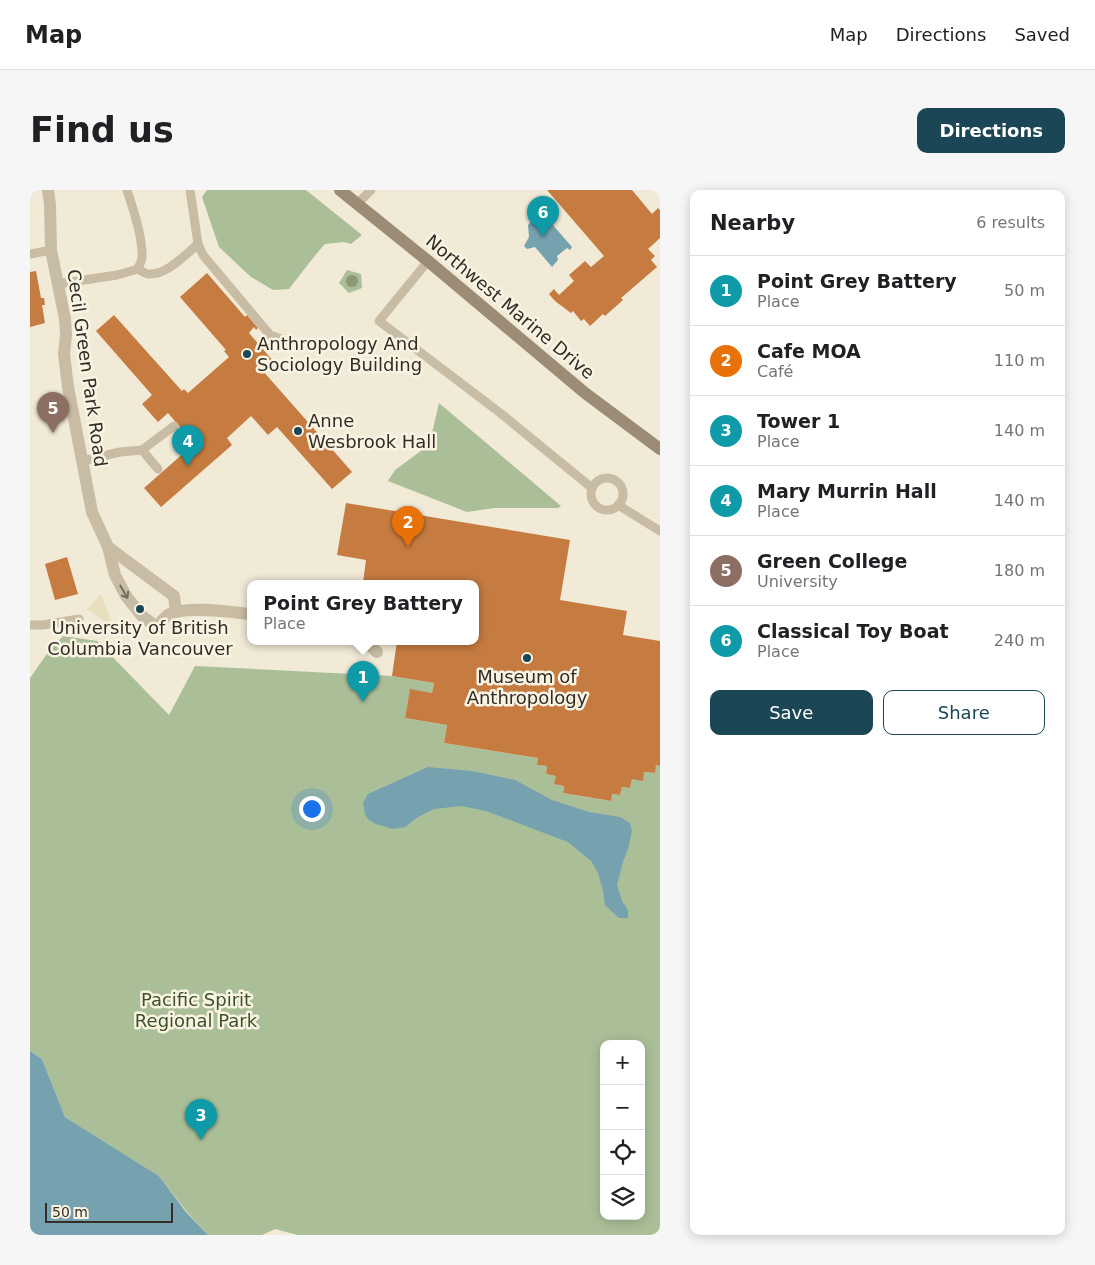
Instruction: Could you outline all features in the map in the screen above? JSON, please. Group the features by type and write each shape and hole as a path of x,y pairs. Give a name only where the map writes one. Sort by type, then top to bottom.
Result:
{"street":[{"name":"Cecil Green Park Road","path":"48,190 51,250 65,319 64,354 67,379 92,512 108,547 115,575 126,596 142,616 157,626 168,615 176,611 174,596 108,547"},
{"name":"Northwest Marine Drive","path":"340,190 585,393 660,449"},
{"path":"176,611 199,610 247,614"},
{"path":"369,645 377,652"}],"lane":[{"path":"127,190 141,245 142,260 138,269"},
{"path":"190,190 198,244 203,255 270,335 287,341"},
{"path":"357,204 371,190"},
{"path":"58,284 117,275 138,269 149,274 158,272 172,266 198,244"},
{"path":"30,254 51,250"},
{"path":"428,261 379,321 499,412 592,488"},
{"path":"82,461 120,452 142,450 174,426"},
{"path":"142,450 158,469"},
{"path":"608,478 618,481 623,495 618,504 609,510 594,504 591,499 592,488 598,480 608,478"},
{"path":"618,504 660,531"},
{"path":"30,625 44,626 79,619"}],"green space":[{"path":"207,190 306,190 362,235 351,244 344,242 325,244 289,289 273,290 251,277 219,247 202,197"},
{"path":"347,270 361,274 362,288 349,293 339,283"},
{"path":"439,403 561,506 558,508 494,508 467,512 388,481 395,470 421,451 428,441 432,433"},
{"name":"Pacific Spirit Regional Park","path":"63,636 97,641 169,715 195,666 392,676 434,683 432,693 410,690 405,718 447,725 444,743 538,758 537,765 547,766 546,774 556,776 555,784 564,786 563,793 610,801 612,794 620,795 622,787 630,788 632,779 644,772 654,773 656,765 660,766 660,1235 298,1235 275,1229 262,1235 208,1235 159,1176 65,1117 42,1059 30,1051 30,678 49,651"}],"shaded area":[{"path":"101,594 112,624 107,623 87,609"}],"water":[{"path":"538,220 552,224 572,247 570,250 567,248 557,256 558,260 552,267 535,247 527,249 524,246 529,237 528,225"},
{"path":"428,767 472,771 515,780 552,800 589,812 620,817 630,823 632,831 617,885 622,901 628,910 628,918 619,918 605,905 598,873 591,861 568,842 486,811 461,806 434,809 418,817 405,827 393,829 369,820 365,815 363,803 368,794"},
{"path":"30,1051 42,1059 65,1117 159,1176 186,1212 208,1235 30,1235"}],"building":[{"path":"547,190 632,190 652,214 658,208 660,210 660,238 648,249 655,256 651,260 657,267 621,298 623,300 605,316 603,314 590,326 584,319 581,321 573,311 571,313 555,301 549,294 554,289 559,295 574,281 569,275 585,261 591,267 604,256"},
{"path":"36,271 41,298 44,298 45,305 42,305 45,323 30,327 30,272"},
{"path":"207,273 245,317 247,315 258,328 256,330 254,327 249,333 273,361 262,370 352,472 332,489 277,427 268,435 251,416 227,438 232,445 161,507 144,488 202,437 193,426 185,433 168,413 158,422 142,404 152,395 96,331 114,315 182,391 184,389 188,393 229,357 224,351 226,350 180,297"},
{"name":"Museum of Anthropology","path":"346,503 570,540 560,600 627,611 623,635 660,641 660,766 656,765 655,773 644,772 643,781 632,779 630,788 622,787 620,795 612,794 611,801 563,793 564,786 554,784 556,776 546,774 547,766 537,765 538,758 444,743 447,725 405,718 410,689 432,693 434,683 392,676 396,645 479,645 479,580 363,580 366,560 337,555"},
{"path":"67,557 78,594 55,600 45,564"}],"place":[{"name":"Classical Toy Boat","path":"543,237"},
{"name":"Anthropology And Sociology Building","path":"247,354"},
{"name":"Anne Wesbrook Hall","path":"298,431"},
{"name":"Green College","path":"53,433"},
{"name":"Mary Murrin Hall","path":"188,466"},
{"name":"Cafe MOA","path":"408,547"},
{"name":"University of British Columbia Vancouver","path":"140,609"},
{"name":"Museum of Anthropology","path":"527,658"},
{"name":"Point Grey Battery","path":"363,702"},
{"name":"Tower 1","path":"201,1140"}]}
